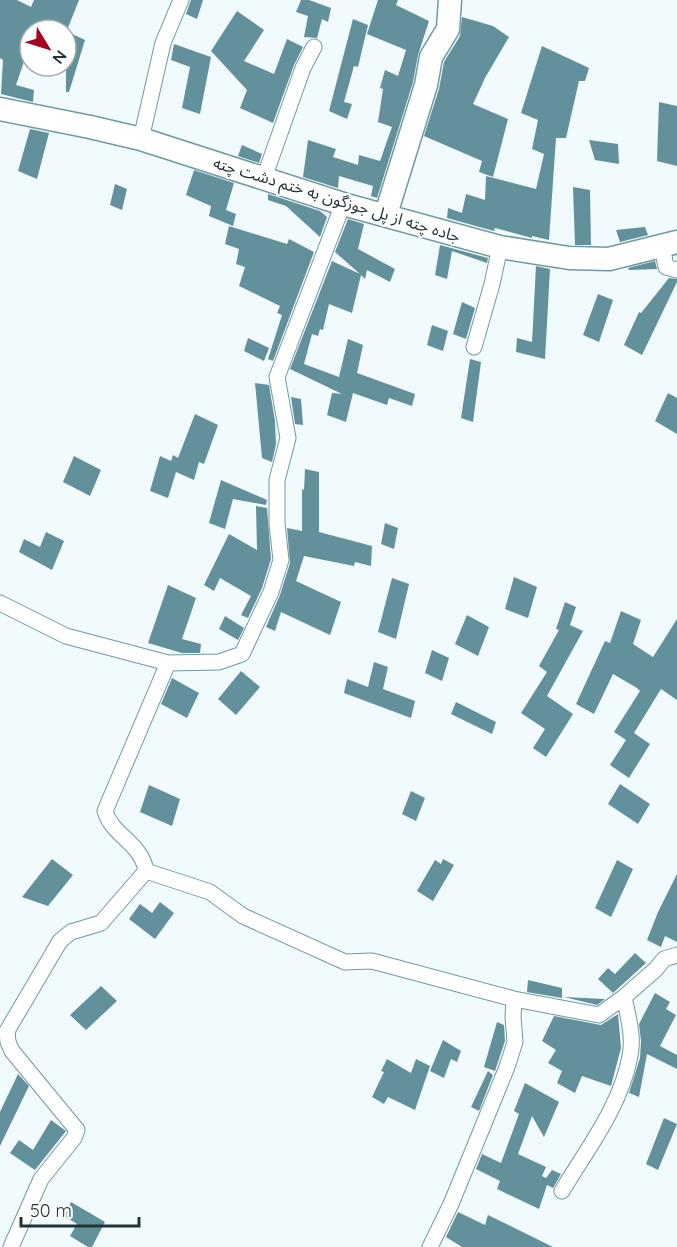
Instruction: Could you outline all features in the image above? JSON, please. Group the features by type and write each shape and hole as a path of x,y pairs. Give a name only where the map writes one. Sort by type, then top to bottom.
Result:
{"street":[{"path":"141,139 163,43 181,0"},
{"path":"386,214 426,85 431,57 448,29 450,0"},
{"path":"264,178 303,68 314,47"},
{"name":"جاده چته از پل جوزگون به ختم دشت چته","path":"0,109 141,139 343,204 500,247 568,258 609,259 669,244"},
{"path":"0,603 66,636 168,663 219,662 242,654 271,592 280,560 277,480 288,438 277,378 343,204"},
{"path":"669,244 666,267 677,270"},
{"path":"474,347 500,247"},
{"path":"146,871 143,858 108,821 105,811 168,663"},
{"path":"146,871 210,892 243,916 345,962 372,961 514,999 599,1015 624,997 664,959 677,955"},
{"path":"11,1247 41,1179 74,1138 77,1130 12,1051 7,1031 60,941 71,932 100,923 146,871"},
{"path":"562,1191 618,1097 630,1055 630,1032 624,997"},
{"path":"430,1247 451,1204 507,1067 515,1042 514,999"}],"building":[{"path":"0,0 17,0 31,7 34,0 79,0 72,18 18,18 18,78 16,85 34,90 33,102 1,94 3,60 0,58"},
{"path":"191,0 203,0 197,19 186,14"},
{"path":"301,0 309,0 331,8 328,22 322,19 317,38 304,37 308,16 296,12"},
{"path":"378,0 398,0 396,5 429,21 418,55 413,82 377,198 371,196 373,186 339,176 338,188 303,177 308,140 336,149 333,157 358,165 359,155 380,161 392,127 378,122 383,89 380,88 385,70 398,76 406,50 367,34"},
{"path":"237,11 264,30 244,61 274,74 287,39 303,47 273,123 240,108 247,90 211,51"},
{"path":"462,17 493,26 509,37 473,104 508,119 493,177 479,172 482,161 424,136 439,89 444,62 460,36"},
{"path":"353,19 368,25 358,67 354,66 344,102 352,104 347,119 329,111"},
{"path":"78,37 85,40 78,63"},
{"path":"174,44 211,57 200,114 182,108 190,67 171,60"},
{"path":"542,46 589,68 585,81 579,81 566,138 556,138 549,240 495,228 494,231 447,218 448,208 462,213 466,194 485,200 486,176 536,189 544,154 532,149 538,120 521,113"},
{"path":"66,78 73,78 69,92 66,92"},
{"path":"659,102 677,106 677,166 657,161"},
{"path":"30,129 49,133 37,179 18,171"},
{"path":"589,140 618,144 619,164 595,160"},
{"path":"242,145 262,154 259,163 238,156"},
{"path":"194,170 234,183 226,210 236,214 233,226 209,216 211,206 186,195"},
{"path":"115,184 127,189 122,210 110,205"},
{"path":"573,187 590,190 591,245 575,245"},
{"path":"268,194 320,211 327,217 320,237 286,206 268,200"},
{"path":"348,219 364,224 358,249 395,269 390,282 367,270 365,279 361,275 352,313 329,304 323,330 320,329 318,336 312,334 304,364 339,377 348,339 363,345 357,373 415,394 412,406 389,398 387,405 353,393 346,422 327,415 332,393 342,394 290,369 332,261 360,274 335,252"},
{"path":"229,226 287,244 289,239 314,252 273,361 268,359 282,315 277,313 280,306 239,286 245,267 236,264 239,249 225,244"},
{"path":"645,227 648,235 620,242 616,230"},
{"path":"440,245 488,258 487,263 452,251 447,279 435,275"},
{"path":"655,261 657,269 629,270 628,268"},
{"path":"536,266 550,269 545,359 516,352 517,338 532,342"},
{"path":"669,278 677,279 677,282 642,355 624,345 639,312 641,313"},
{"path":"598,294 613,300 599,342 583,335"},
{"path":"462,302 475,308 466,339 453,334"},
{"path":"432,325 448,331 443,351 427,345"},
{"path":"248,338 269,348 264,361 244,351"},
{"path":"470,359 481,362 473,422 461,418"},
{"path":"255,383 269,385 276,444 272,462 262,458"},
{"path":"668,393 677,398 677,434 655,421"},
{"path":"291,397 301,399 303,425 295,424"},
{"path":"195,414 218,425 204,464 199,462 194,480 176,472 168,498 150,491 160,456 171,461 173,455 178,458"},
{"path":"74,456 101,470 90,496 63,482"},
{"path":"305,469 319,472 319,532 372,546 371,566 355,562 354,566 304,556 296,581 341,602 330,635 281,612 275,631 266,627 280,595 290,563 287,528 302,531 302,489 304,490"},
{"path":"221,480 267,500 266,505 233,499 225,529 209,523"},
{"path":"256,506 267,508 271,559 262,588 248,618 241,615 251,596 220,578 214,591 204,585 229,534 257,550"},
{"path":"385,523 398,528 394,549 381,544"},
{"path":"46,532 64,541 52,570 19,552 24,539 40,547"},
{"path":"514,577 537,587 528,618 505,609"},
{"path":"392,578 409,584 396,639 378,632"},
{"path":"168,585 196,598 182,639 201,644 200,653 182,653 148,643"},
{"path":"565,602 576,607 570,625 583,631 547,696 573,714 546,757 533,748 545,729 521,713 547,672 539,666 559,630 556,629"},
{"path":"621,611 641,620 633,644 653,657 677,619 677,700 661,689 634,733 650,744 629,778 610,765 626,740 614,732 640,691 613,674 594,714 576,704 605,641 610,643"},
{"path":"467,615 489,627 478,656 455,644"},
{"path":"225,616 244,628 238,640 219,629"},
{"path":"432,650 449,658 442,681 425,673"},
{"path":"374,662 388,667 383,689 415,701 411,718 344,693 347,679 368,687"},
{"path":"241,671 260,687 236,715 218,699"},
{"path":"172,678 199,693 187,718 161,704"},
{"path":"456,702 496,722 492,734 451,714"},
{"path":"620,784 650,804 638,824 608,804"},
{"path":"149,785 180,799 172,826 140,812"},
{"path":"411,791 425,798 416,821 402,814"},
{"path":"52,859 73,875 48,906 22,897"},
{"path":"443,859 454,865 433,901 417,891 435,860 441,864"},
{"path":"617,860 633,869 611,917 595,908"},
{"path":"677,874 677,942 665,936 661,947 647,940"},
{"path":"160,902 174,913 155,939 129,919 140,904 152,913"},
{"path":"635,953 646,963 613,993 598,979 608,968 615,974"},
{"path":"528,980 562,988 562,998 527,992"},
{"path":"101,986 117,1001 86,1030 70,1015"},
{"path":"655,993 670,1002 666,1009 676,1015 660,1046 677,1055 677,1069 647,1054 639,1097 629,1093 640,1058 639,1024"},
{"path":"564,997 605,999 597,1005"},
{"path":"618,1014 621,1048 611,1086 582,1076 575,1093 557,1083 562,1071 548,1063 556,1050 542,1041 554,1016 601,1025"},
{"path":"497,1022 504,1025 505,1041 495,1071 484,1067"},
{"path":"443,1040 461,1051 457,1062 451,1059 444,1078 430,1071"},
{"path":"387,1059 411,1073 416,1059 430,1066 415,1110 388,1097 384,1104 372,1097 384,1072 381,1071"},
{"path":"488,1071 493,1075 479,1111 471,1107"},
{"path":"18,1074 29,1086 0,1146 0,1112"},
{"path":"525,1083 559,1102 544,1137 532,1116 518,1154 546,1167 542,1176 546,1178 552,1170 561,1174 553,1188 547,1185 539,1209 497,1189 500,1181 476,1169 482,1154 501,1163 519,1114 514,1111"},
{"path":"664,1118 677,1124 658,1170 646,1164"},
{"path":"51,1120 66,1131 35,1170 10,1153 19,1140 33,1150"},
{"path":"71,1202 105,1222 92,1247 70,1236 77,1224 64,1216"},
{"path":"458,1212 485,1225 488,1215 553,1247 462,1247 446,1237"}]}
